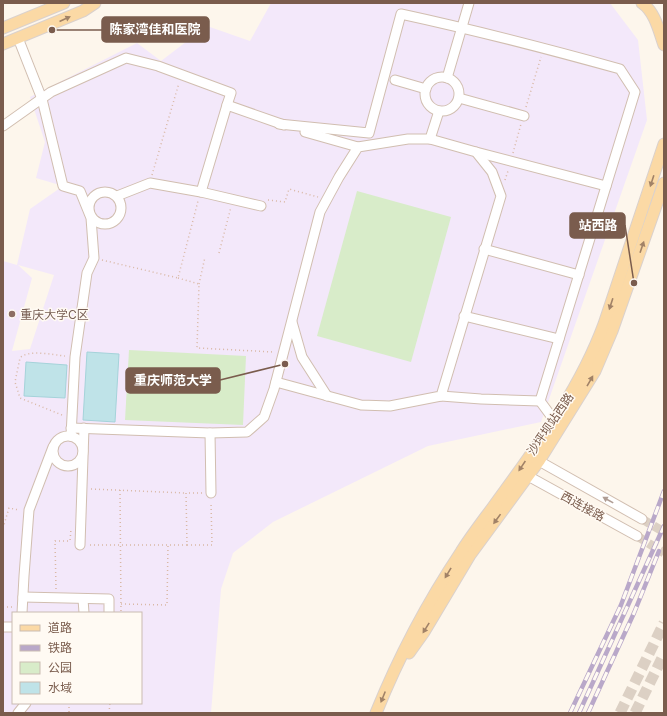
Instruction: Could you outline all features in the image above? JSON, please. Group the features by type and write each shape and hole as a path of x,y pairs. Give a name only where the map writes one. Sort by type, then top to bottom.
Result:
{"main road":[{"path":"3,28 64,3"},
{"path":"3,44 83,11 95,3"},
{"path":"642,3 648,7 664,45"},
{"name":"沙坪坝站西路","path":"376,713 389,681 416,626 461,551 567,402 596,346 664,144"},
{"name":"沙坪坝站西路","path":"389,681 424,632 470,555 539,461 595,371 605,351 664,183"}],"street":[{"path":"447,78 469,3"},
{"path":"279,124 369,133 401,14 461,27 620,69 635,92 540,401"},
{"path":"18,38 42,99 63,186 80,191 91,218 100,224 111,224 121,212 120,201 112,193 107,192 96,194 89,203 88,208 91,218 94,258 86,273 75,357 71,432 80,442 83,455 78,463 73,466 64,466 56,461 53,447"},
{"path":"3,126 51,92 126,58 158,66 231,93 201,192"},
{"path":"441,77 447,78 454,82 459,89 459,98 455,106 448,111 439,111 430,107 426,98 426,89 429,83 434,79 441,77"},
{"path":"395,80 426,89"},
{"path":"459,98 524,116"},
{"path":"227,105 279,124 358,147 408,139 430,139 606,186"},
{"path":"430,139 439,111"},
{"path":"22,612 29,512 53,447 58,439 71,432 84,428 210,433 247,432 264,417 284,353 320,212 358,147"},
{"path":"441,396 501,196 492,172 476,152"},
{"path":"116,196 150,183 201,192 261,206"},
{"path":"484,249 579,275"},
{"path":"464,316 559,339"},
{"path":"292,321 302,357 327,396"},
{"path":"276,382 361,405 390,406 441,396 540,401"},
{"path":"540,401 554,420"},
{"path":"80,545 84,428"},
{"path":"210,433 211,493"},
{"name":"西连接路","path":"539,461 642,519"},
{"name":"西连接路","path":"528,476 637,536"},
{"path":"23,597 109,599 109,612"},
{"path":"84,599 84,612"},
{"path":"18,713 25,704"}],"path":[{"path":"150,183 181,74"},
{"path":"261,206 269,199 285,202 289,189 327,199"},
{"path":"178,278 201,192"},
{"path":"219,253 233,200"},
{"path":"94,258 199,284"},
{"path":"206,258 199,284 197,348 284,353"},
{"path":"72,418 20,398 15,382 22,355 29,353 75,357"},
{"path":"80,545 212,545 211,493 81,489"},
{"path":"120,490 121,612"},
{"path":"186,493 187,545"},
{"path":"3,528 9,508 29,512"},
{"path":"56,598 55,541 70,541 71,526"},
{"path":"121,604 167,605 168,545"}],"shaded area":[{"path":"271,3 610,3 638,40 647,120 541,422 428,446 273,522 233,553 221,589 211,713 3,713 3,261 17,265 30,209 63,186 36,178 45,142 30,97 137,43 161,61 207,26 250,41","holes":["18,265 54,275 30,349 12,351 32,278"]}],"green space":[{"path":"357,191 451,217 411,362 317,336"},
{"path":"129,350 246,356 243,425 125,420"}],"water":[{"path":"87,352 119,354 115,422 83,420"},
{"path":"26,362 67,365 65,398 24,396"}],"tunnel":[{"path":"642,519 664,532"},
{"path":"637,536 664,553"},
{"path":"620,713 664,623"},
{"path":"635,713 664,654"}],"railway":[{"path":"570,713 621,605 664,491"},
{"path":"579,713 664,526"},
{"path":"588,713 634,613 659,551"}],"place":[{"name":"陈家湾佳和医院","path":"52,30"},
{"name":"站西路","path":"634,283"},
{"name":"重庆大学C区","path":"12,314"},
{"name":"重庆师范大学","path":"285,364"}]}
